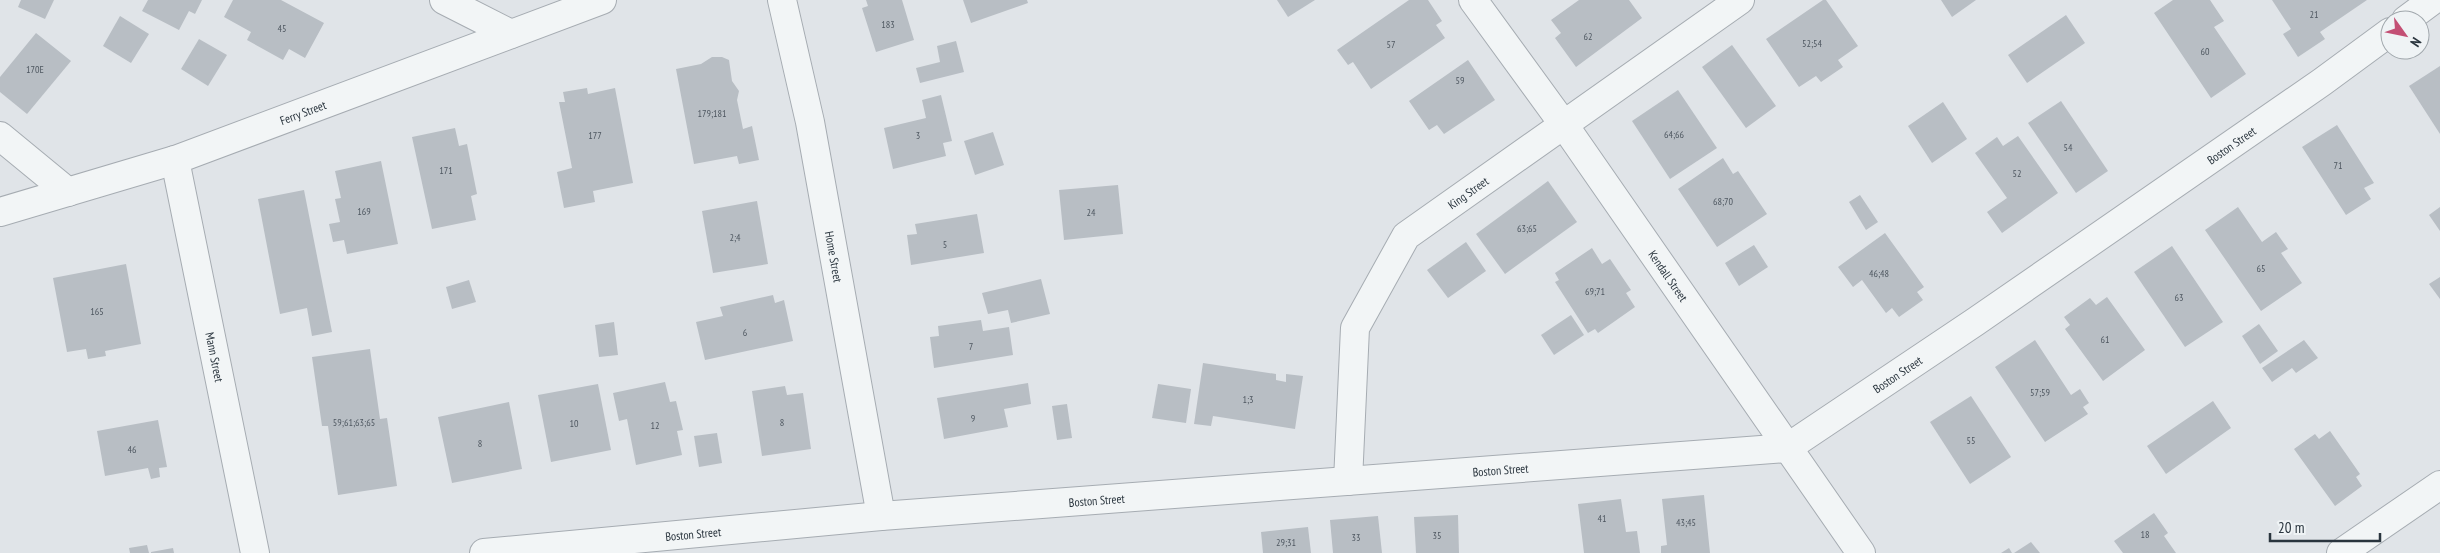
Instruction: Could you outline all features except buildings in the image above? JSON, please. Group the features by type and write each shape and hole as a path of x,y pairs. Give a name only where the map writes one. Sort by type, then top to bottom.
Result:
{"street":[{"path":"444,0 511,34"},
{"name":"Ferry Street","path":"0,212 175,160 602,0"},
{"name":"Home Street","path":"782,0 810,122 881,516"},
{"name":"Kendall Street","path":"1473,0 1564,125 1861,553"},
{"name":"King Street","path":"1348,480 1355,328 1406,236 1740,0"},
{"path":"2420,10 2433,0"},
{"name":"Boston Street","path":"484,553 881,516 1787,448 1983,316 2322,82 2380,39"},
{"path":"0,136 68,192"},
{"name":"Mann Street","path":"175,160 255,553"},
{"path":"2341,553 2440,485"}]}
